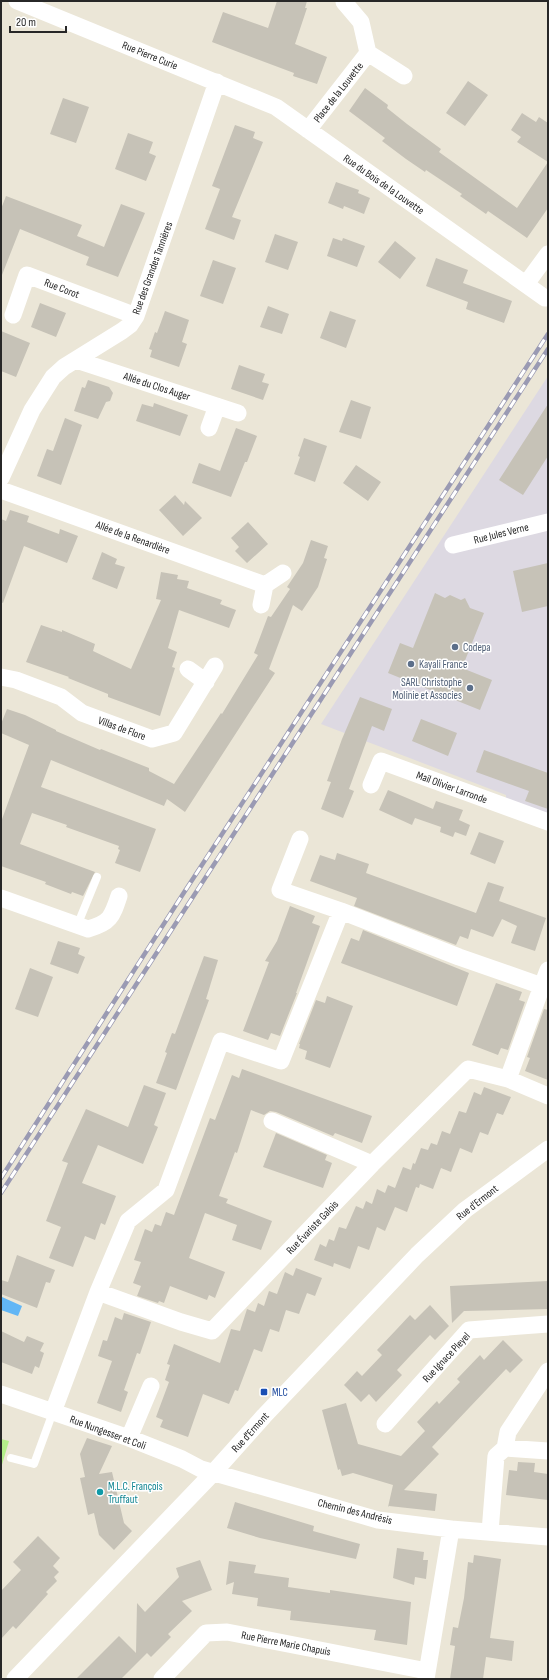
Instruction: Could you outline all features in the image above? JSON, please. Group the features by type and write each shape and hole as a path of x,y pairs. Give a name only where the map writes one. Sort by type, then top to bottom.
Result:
{"street":[{"name":"Rue Pierre Curie","path":"17,1 217,82"},
{"name":"Place de la Louvette","path":"344,2 361,22 368,53 404,76"},
{"name":"Place de la Louvette","path":"308,130 368,53"},
{"name":"Rue du Bois de la Louvette","path":"217,82 276,107 545,298"},
{"name":"Rue des Grandes Tannières","path":"1,478 32,410 53,377 76,360 122,331 130,325 136,316 217,82"},
{"path":"526,284 548,254"},
{"name":"Rue Corot","path":"13,315 27,275 136,316"},
{"name":"Allée du Clos Auger","path":"76,360 238,413"},
{"path":"209,428 217,406"},
{"name":"Allée de la Renardière","path":"1,490 265,585"},
{"name":"Rue Jules Verne","path":"453,545 548,522"},
{"path":"261,605 265,585 283,573"},
{"name":"Villas de Flore","path":"1,677 16,680 61,697 82,714 152,739 174,733 215,666"},
{"path":"188,669 206,682"},
{"name":"Mail Olivier Larronde","path":"371,785 380,761 548,822"},
{"path":"300,839 280,890 341,911 459,957 542,986"},
{"path":"1,898 88,929 102,925 113,914 119,896"},
{"path":"53,1412 98,1292 128,1221 166,1190 221,1041 281,1061 341,911"},
{"path":"508,1079 548,970"},
{"name":"Rue Évariste Galois","path":"98,1292 181,1322 212,1331 372,1164 468,1069 508,1079 548,1096"},
{"path":"272,1121 372,1164"},
{"name":"Rue d'Ermont","path":"15,1679 213,1473 264,1416 417,1255 465,1210 548,1149"},
{"name":"Rue Ignace Pleyel","path":"385,1424 469,1330 548,1324"},
{"path":"490,1532 496,1456 505,1448 508,1432 548,1371"},
{"path":"129,1438 151,1386"},
{"name":"Rue Nungesser et Coli","path":"1,1394 129,1438 213,1473"},
{"path":"505,1448 548,1451"},
{"name":"Chemin des Andrésis","path":"213,1473 378,1520 451,1529 548,1537"},
{"name":"Rue Pierre Marie Chapuis","path":"162,1679 206,1633 227,1632 427,1675 451,1529"}],"lane":[{"path":"77,926 96,877"},
{"path":"10,1458 34,1464 53,1412"}],"shaded area":[{"path":"548,376 548,814 506,800 506,795 321,724"}],"green space":[{"path":"1,1439 9,1441 1,1468"}],"water":[{"path":"2,1297 22,1306 18,1316 1,1310"}],"building":[{"path":"277,1 307,1 305,8 307,8 295,44 327,57 317,84 293,76 294,73 212,42 223,12 268,28"},
{"path":"468,81 488,95 465,126 446,113"},
{"path":"365,88 388,105 387,108 441,149 439,152 517,208 548,162 548,208 527,238 488,211 486,214 460,196 462,194 426,170 425,172 406,159 382,141 385,138 349,111"},
{"path":"63,98 89,107 76,143 50,134"},
{"path":"522,113 536,122 539,117 548,123 548,162 517,142 521,137 511,130"},
{"path":"235,125 255,132 253,138 263,142 232,217 241,220 234,240 205,229 220,189 212,186"},
{"path":"128,133 153,142 149,153 156,156 146,181 115,169"},
{"path":"336,182 359,190 358,193 370,198 364,214 344,206 343,209 328,203"},
{"path":"6,196 82,225 77,236 104,247 121,204 145,213 118,277 86,265 89,257 20,229 2,275 1,209"},
{"path":"275,234 298,242 288,270 265,262"},
{"path":"333,238 342,241 343,238 365,246 357,267 327,256"},
{"path":"395,241 416,258 400,279 378,262"},
{"path":"436,258 468,270 463,283 512,301 504,323 466,309 468,302 426,286"},
{"path":"213,260 236,268 223,304 200,296"},
{"path":"40,303 66,313 56,337 31,327"},
{"path":"268,306 289,314 282,334 260,327"},
{"path":"165,311 189,320 182,342 187,344 179,367 150,357 152,350 149,349"},
{"path":"330,311 356,320 346,348 320,338"},
{"path":"1,331 30,343 16,377 1,371"},
{"path":"239,365 265,374 262,382 269,384 263,400 231,389"},
{"path":"88,380 109,387 113,393 110,401 106,402 98,419 74,411 82,387 85,388"},
{"path":"351,400 371,407 361,439 339,432"},
{"path":"154,403 188,415 180,436 136,421 142,404 153,407"},
{"path":"548,404 548,456 523,495 499,480"},
{"path":"65,418 82,425 61,485 37,476 47,449 53,451"},
{"path":"236,428 257,436 231,497 192,483 199,463 220,471"},
{"path":"304,438 327,446 315,482 294,474 300,457 298,456"},
{"path":"356,465 381,482 368,501 343,483"},
{"path":"175,495 184,505 185,501 202,518 183,536 159,510"},
{"path":"10,510 29,516 27,522 59,534 60,529 78,536 67,563 24,546 3,603 1,602 1,519 6,521"},
{"path":"248,522 268,544 247,563 235,551 239,547 231,538"},
{"path":"311,540 328,546 324,558 327,559 318,587 302,611 293,605 269,669 275,673 185,812 167,799 164,806 51,760 41,787 156,829 140,872 115,863 120,850 118,849 119,846 32,813 20,844 95,872 83,896 72,892 71,894 45,884 46,882 1,866 1,822 29,745 1,733 1,724 7,709 25,715 56,731 100,750 101,749 149,768 149,771 174,784 221,713 222,714 258,655 254,653 268,616 271,617 290,589 287,587 303,563"},
{"path":"102,552 117,559 115,564 125,567 117,589 92,579"},
{"path":"548,563 548,606 522,612 513,571"},
{"path":"161,572 178,575 177,579 189,581 187,588 222,600 220,604 236,610 229,628 179,610 168,648 177,652 172,667 175,668 160,716 108,697 108,694 68,678 69,677 26,662 41,625 62,632 62,630 95,644 93,651 131,669 161,600 156,599"},
{"path":"435,593 445,598 450,595 461,600 465,598 470,608 484,613 462,668 492,680 480,710 388,673 400,643 413,648"},
{"path":"360,697 392,709 384,731 372,726 349,789 354,791 343,818 321,809 331,782 327,781 342,739"},
{"path":"421,719 457,733 448,756 412,741"},
{"path":"484,750 548,773 548,809 525,801 529,791 476,772"},
{"path":"388,790 433,809 436,801 463,810 459,820 470,825 466,836 455,832 453,837 440,832 441,827 415,818 412,825 379,810"},
{"path":"479,832 504,841 495,864 470,854"},
{"path":"337,853 369,864 366,873 476,913 488,882 504,887 499,901 546,918 535,951 511,943 517,926 502,919 493,937 471,929 468,939 460,936 456,945 354,906 357,898 310,881 320,855 335,860"},
{"path":"290,906 315,916 312,923 320,926 297,993 280,1036 271,1033 268,1040 243,1031 269,962 265,961 277,941"},
{"path":"363,930 469,973 457,1006 341,963 351,938 359,941"},
{"path":"58,941 80,948 78,954 85,957 78,974 50,964"},
{"path":"204,956 218,960 206,999 209,1000 176,1090 156,1083 167,1053 165,1052 172,1033 175,1034"},
{"path":"30,968 53,977 38,1017 15,1009"},
{"path":"496,983 522,992 519,1000 525,1002 508,1050 501,1048 498,1055 472,1045"},
{"path":"327,996 353,1006 330,1068 305,1059 307,1051 299,1048 299,1044 316,1000 325,1003"},
{"path":"544,1009 548,1010 548,1080 525,1071 530,1058 527,1057"},
{"path":"242,1069 372,1116 362,1143 335,1133 333,1136 276,1112 270,1111 264,1115 251,1110 237,1153 235,1152 219,1196 228,1199 226,1203 272,1221 261,1250 232,1240 237,1225 205,1213 189,1258 225,1272 215,1298 209,1295 207,1300 170,1286 164,1303 159,1301 158,1303 137,1296 141,1286 133,1283 141,1262 134,1260 145,1229 152,1232 155,1224 161,1226 166,1212 174,1215 210,1118 215,1120 232,1075 239,1078"},
{"path":"144,1085 166,1093 154,1125 158,1127 143,1164 98,1145 82,1183 116,1196 105,1225 101,1223 95,1240 85,1236 73,1267 49,1258 61,1227 46,1221 68,1163 62,1161 86,1109 128,1127"},
{"path":"484,1087 511,1097 503,1115 497,1113 488,1135 480,1132 472,1153 460,1148 451,1172 441,1168 433,1189 420,1184 419,1188 416,1187 407,1212 395,1207 385,1231 377,1227 369,1250 358,1246 350,1269 334,1263 333,1267 314,1260 320,1244 326,1247 329,1239 334,1241 339,1227 346,1229 356,1206 363,1209 366,1201 372,1204 377,1189 385,1193 388,1185 395,1188 403,1167 411,1170 421,1148 428,1150 431,1143 437,1145 442,1131 450,1134 459,1111 466,1113 474,1092 481,1095"},
{"path":"276,1133 327,1155 325,1160 332,1163 323,1188 263,1167"},
{"path":"17,1255 55,1270 50,1283 46,1282 37,1308 1,1294 1,1280 8,1282"},
{"path":"296,1268 322,1278 315,1296 307,1293 299,1314 286,1310 279,1332 270,1329 262,1352 254,1349 238,1391 235,1390 229,1404 203,1394 188,1437 160,1427 163,1420 156,1417 169,1382 165,1380 170,1365 167,1364 174,1344 220,1363 231,1329 240,1331 247,1309 255,1312 258,1303 264,1306 269,1291 277,1294 285,1272 293,1276"},
{"path":"548,1281 548,1309 464,1311 452,1323 450,1286"},
{"path":"430,1305 449,1326 435,1340 430,1335 397,1370 402,1375 376,1402 369,1394 361,1402 344,1385 357,1371 362,1376 382,1355 377,1350 410,1315 415,1320"},
{"path":"124,1313 151,1322 140,1354 137,1353 124,1390 128,1392 121,1412 97,1403 112,1361 98,1356 103,1340 107,1341 115,1317 122,1320"},
{"path":"1,1331 24,1342 27,1336 44,1343 40,1351 44,1353 39,1368 35,1366 32,1374 1,1362"},
{"path":"503,1340 523,1360 510,1373 506,1369 432,1447 439,1454 404,1490 437,1494 435,1511 388,1507 393,1485 353,1473 342,1476 340,1469 338,1470 322,1410 346,1403 358,1444 401,1456 425,1431 417,1422 437,1401 439,1404 460,1382 457,1379 480,1355 484,1360"},
{"name":"M.L.C. François Truffaut","path":"87,1438 112,1446 99,1474 112,1472 124,1523 132,1531 114,1550 99,1535 94,1513 88,1515 80,1478 85,1477 80,1454"},
{"path":"518,1462 535,1463 534,1472 548,1474 548,1500 506,1495 509,1470 517,1471"},
{"path":"235,1502 314,1526 313,1531 360,1544 356,1559 260,1538 227,1528"},
{"path":"38,1536 60,1558 53,1566 59,1572 54,1577 57,1581 46,1592 48,1594 16,1629 13,1626 1,1639 1,1591 21,1570 13,1562"},
{"path":"397,1548 424,1552 423,1560 428,1560 426,1579 415,1577 414,1585 393,1578"},
{"path":"474,1555 501,1559 490,1638 514,1641 512,1661 486,1657 483,1679 450,1679 455,1646 450,1645 453,1627 458,1628 464,1598 468,1562 473,1563"},
{"path":"200,1560 212,1590 182,1601 192,1611 168,1634 171,1637 151,1657 147,1653 121,1679 76,1679 119,1636 136,1653 137,1603 145,1612 179,1577 176,1568"},
{"path":"229,1561 256,1565 254,1573 289,1578 288,1587 330,1593 330,1590 411,1602 407,1645 374,1640 376,1630 290,1620 291,1611 257,1606 258,1598 232,1594 234,1582 226,1585"}],"railway":[{"path":"1,1178 183,894 548,334"},
{"path":"1,1193 548,349"}],"place":[{"name":"Codepa","path":"455,647"},
{"name":"Kayali France","path":"411,664"},
{"name":"SARL Christophe Molinie et Associes","path":"470,688"},
{"name":"MLC","path":"264,1392"},
{"name":"M.L.C. François Truffaut","path":"100,1492"}]}
